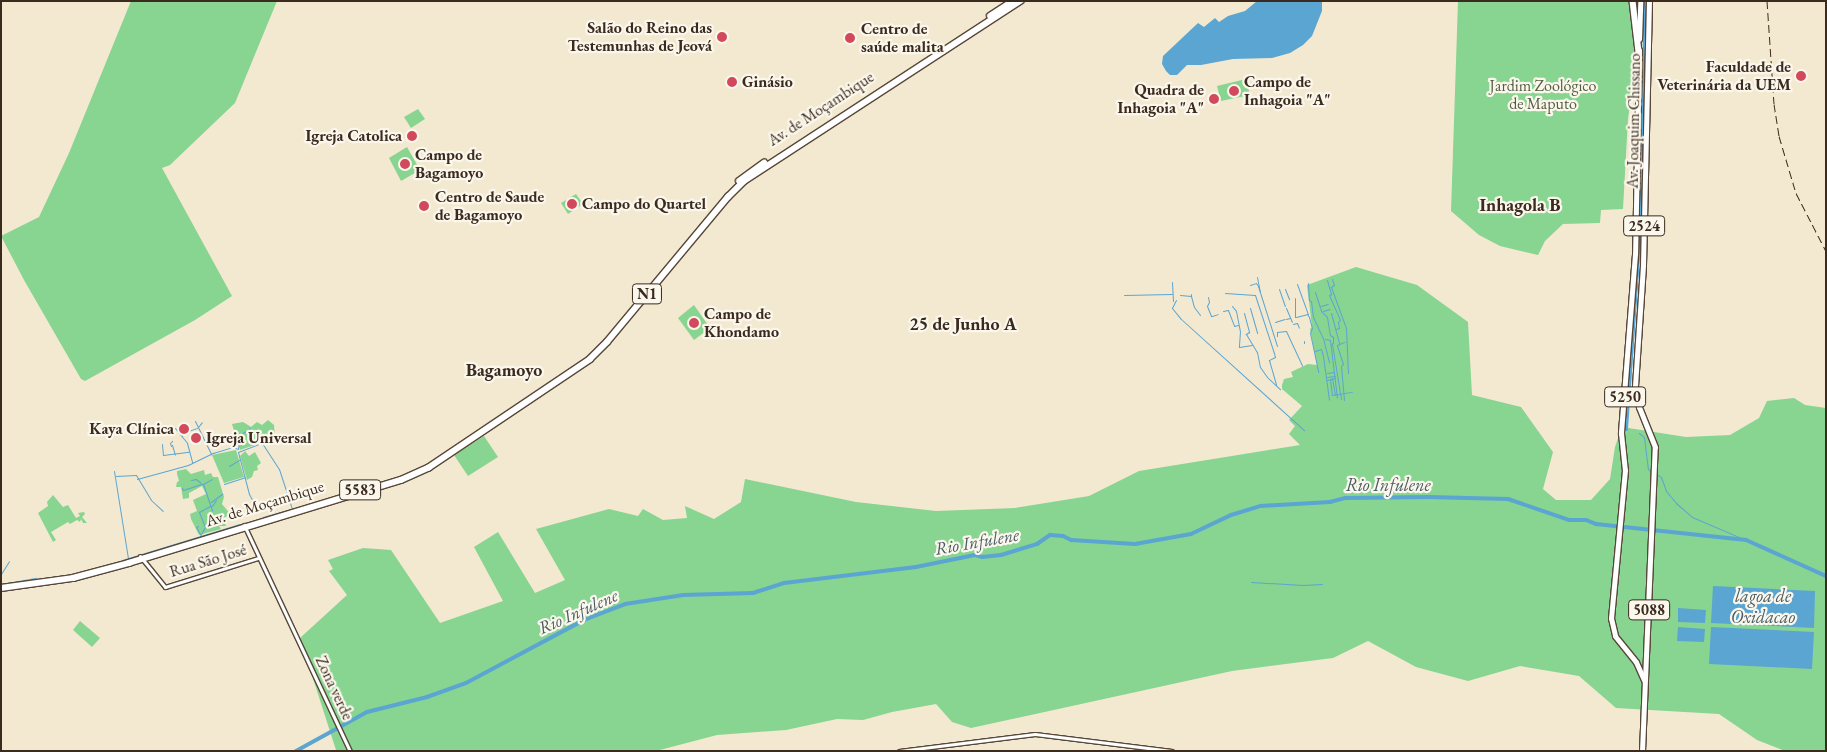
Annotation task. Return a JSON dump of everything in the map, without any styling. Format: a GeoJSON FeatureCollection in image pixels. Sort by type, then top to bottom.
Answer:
{"type":"FeatureCollection","features":[{"type":"Feature","properties":{"kind":"highway","name":"N1"},"geometry":{"type":"LineString","coordinates":[[901,76],[1013,1]]}},
{"type":"Feature","properties":{"kind":"highway","name":"N1"},"geometry":{"type":"LineString","coordinates":[[901,76],[1020,1]]}},
{"type":"Feature","properties":{"kind":"highway"},"geometry":{"type":"LineString","coordinates":[[1633,1],[1639,52]]}},
{"type":"Feature","properties":{"kind":"highway","name":"Av. de Moçambique"},"geometry":{"type":"LineString","coordinates":[[1,587],[86,572],[140,558],[401,480],[424,470],[584,363],[603,346],[727,198],[744,181],[901,76]]}},
{"type":"Feature","properties":{"kind":"highway","name":"Av. de Moçambique"},"geometry":{"type":"LineString","coordinates":[[557,381],[601,345],[733,186],[756,168],[901,76]]}},
{"type":"Feature","properties":{"kind":"main road","name":"Av. Joaquim Chissano"},"geometry":{"type":"LineString","coordinates":[[1636,662],[1620,644],[1612,624],[1625,470],[1621,442],[1635,254],[1640,1]]}},
{"type":"Feature","properties":{"kind":"main road","name":"Av. Joaquim Chissano"},"geometry":{"type":"LineString","coordinates":[[1649,1],[1643,246],[1636,364],[1637,399],[1655,446],[1651,534]]}},
{"type":"Feature","properties":{"kind":"main road"},"geometry":{"type":"LineString","coordinates":[[1628,363],[1636,364]]}},
{"type":"Feature","properties":{"kind":"main road","name":"5088"},"geometry":{"type":"LineString","coordinates":[[1645,686],[1651,534]]}},
{"type":"Feature","properties":{"kind":"main road"},"geometry":{"type":"LineString","coordinates":[[1642,751],[1645,686],[1636,662],[1647,659]]}},
{"type":"Feature","properties":{"kind":"street"},"geometry":{"type":"LineString","coordinates":[[244,526],[258,558]]}},
{"type":"Feature","properties":{"kind":"street","name":"Rua São José"},"geometry":{"type":"LineString","coordinates":[[140,558],[165,587],[258,558]]}},
{"type":"Feature","properties":{"kind":"street","name":"Zona verde"},"geometry":{"type":"LineString","coordinates":[[258,558],[350,751]]}},
{"type":"Feature","properties":{"kind":"street"},"geometry":{"type":"LineString","coordinates":[[899,751],[1044,734],[1172,751]]}},
{"type":"Feature","properties":{"kind":"green space"},"geometry":{"type":"Polygon","coordinates":[[[131,1],[277,1],[235,103],[170,165],[162,168],[232,296],[195,320],[85,381],[81,379],[1,236],[39,217],[69,153],[131,1]]]}},
{"type":"Feature","properties":{"kind":"green space","name":"Jardim Zoológico de Maputo"},"geometry":{"type":"Polygon","coordinates":[[[1458,1],[1630,1],[1636,62],[1628,119],[1623,209],[1601,210],[1600,223],[1563,224],[1545,241],[1538,255],[1500,246],[1479,235],[1451,211],[1458,1]]]}},
{"type":"Feature","properties":{"kind":"green space","name":"Campo de Inhagoia \"A\""},"geometry":{"type":"Polygon","coordinates":[[[1246,79],[1250,95],[1211,103],[1209,98],[1218,95],[1220,98],[1217,86],[1246,79]]]}},
{"type":"Feature","properties":{"kind":"green space"},"geometry":{"type":"Polygon","coordinates":[[[418,109],[425,119],[411,128],[404,117],[418,109]]]}},
{"type":"Feature","properties":{"kind":"green space","name":"Campo de Bagamoyo"},"geometry":{"type":"Polygon","coordinates":[[[407,147],[420,170],[401,181],[389,158],[407,147]]]}},
{"type":"Feature","properties":{"kind":"green space","name":"Campo do Quartel"},"geometry":{"type":"Polygon","coordinates":[[[576,194],[583,204],[568,214],[561,203],[576,194]]]}},
{"type":"Feature","properties":{"kind":"green space"},"geometry":{"type":"Polygon","coordinates":[[[1356,267],[1417,285],[1468,322],[1472,395],[1521,407],[1553,452],[1543,489],[1556,500],[1591,500],[1610,479],[1615,447],[1622,427],[1686,437],[1730,435],[1759,418],[1767,401],[1794,398],[1805,405],[1826,408],[1826,751],[1785,751],[1757,740],[1719,714],[1616,708],[1579,676],[1520,666],[1468,681],[1416,667],[1368,641],[1333,658],[1232,671],[971,728],[952,722],[936,704],[892,712],[863,720],[837,719],[786,730],[717,735],[656,751],[336,750],[300,638],[347,595],[329,571],[333,569],[328,560],[363,548],[391,550],[440,623],[503,601],[474,547],[498,532],[535,593],[565,580],[536,529],[609,509],[638,516],[643,509],[663,520],[687,518],[685,506],[714,519],[741,502],[745,479],[856,502],[936,511],[1015,508],[1089,496],[1139,471],[1300,445],[1289,434],[1295,426],[1289,420],[1302,406],[1282,389],[1282,385],[1284,379],[1293,377],[1291,372],[1308,364],[1317,365],[1310,329],[1312,327],[1307,285],[1356,267]]]}},
{"type":"Feature","properties":{"kind":"green space","name":"Campo de Khondamo"},"geometry":{"type":"Polygon","coordinates":[[[694,305],[710,328],[694,340],[678,318],[694,305]]]}},
{"type":"Feature","properties":{"kind":"green space"},"geometry":{"type":"Polygon","coordinates":[[[268,420],[274,425],[275,438],[240,450],[232,424],[243,422],[251,427],[257,422],[262,425],[268,420]]]}},
{"type":"Feature","properties":{"kind":"green space"},"geometry":{"type":"Polygon","coordinates":[[[484,436],[498,457],[468,476],[454,455],[484,436]]]}},
{"type":"Feature","properties":{"kind":"green space"},"geometry":{"type":"Polygon","coordinates":[[[236,450],[244,477],[224,483],[212,455],[236,450]]]}},
{"type":"Feature","properties":{"kind":"green space"},"geometry":{"type":"Polygon","coordinates":[[[245,451],[249,456],[255,452],[261,463],[257,466],[258,470],[254,471],[252,477],[247,480],[240,456],[245,451]]]}},
{"type":"Feature","properties":{"kind":"green space"},"geometry":{"type":"Polygon","coordinates":[[[186,469],[191,474],[204,470],[205,475],[211,473],[213,477],[218,477],[224,497],[222,504],[231,515],[223,518],[226,526],[219,526],[221,529],[199,535],[190,514],[197,511],[193,500],[206,494],[202,486],[189,493],[189,498],[183,499],[181,487],[176,487],[179,481],[177,471],[186,469]]]}},
{"type":"Feature","properties":{"kind":"green space"},"geometry":{"type":"Polygon","coordinates":[[[53,495],[63,507],[68,505],[76,518],[80,516],[78,513],[84,512],[85,514],[82,517],[87,523],[83,523],[81,519],[80,522],[77,520],[70,524],[68,522],[51,532],[56,540],[53,542],[38,513],[48,506],[47,502],[53,495]]]}},
{"type":"Feature","properties":{"kind":"green space"},"geometry":{"type":"Polygon","coordinates":[[[80,621],[100,638],[92,647],[73,630],[80,621]]]}},
{"type":"Feature","properties":{"kind":"water"},"geometry":{"type":"Polygon","coordinates":[[[1257,1],[1322,1],[1322,11],[1312,36],[1303,45],[1290,53],[1272,58],[1233,59],[1201,65],[1187,65],[1177,75],[1170,75],[1166,71],[1162,64],[1163,56],[1198,23],[1204,27],[1215,18],[1219,22],[1228,16],[1245,11],[1257,1]]]}},
{"type":"Feature","properties":{"kind":"water","name":"lagoa de Oxidacao"},"geometry":{"type":"Polygon","coordinates":[[[1713,586],[1815,591],[1814,628],[1711,623],[1713,586]]]}},
{"type":"Feature","properties":{"kind":"water"},"geometry":{"type":"Polygon","coordinates":[[[1678,608],[1706,610],[1705,623],[1678,622],[1678,608]]]}},
{"type":"Feature","properties":{"kind":"water"},"geometry":{"type":"Polygon","coordinates":[[[1678,627],[1705,629],[1704,642],[1677,641],[1678,627]]]}},
{"type":"Feature","properties":{"kind":"water","name":"lagoa de Oxidacao"},"geometry":{"type":"Polygon","coordinates":[[[1711,627],[1814,632],[1812,669],[1709,664],[1711,627]]]}},
{"type":"Feature","properties":{"kind":"waterway"},"geometry":{"type":"LineString","coordinates":[[1626,429],[1638,258],[1646,1]]}},
{"type":"Feature","properties":{"kind":"waterway"},"geometry":{"type":"LineString","coordinates":[[1257,277],[1260,292]]}},
{"type":"Feature","properties":{"kind":"waterway"},"geometry":{"type":"LineString","coordinates":[[1332,279],[1334,285],[1331,287],[1346,328],[1348,373]]}},
{"type":"Feature","properties":{"kind":"waterway"},"geometry":{"type":"LineString","coordinates":[[1327,280],[1331,294],[1329,295],[1340,320],[1338,322],[1339,328],[1336,329]]}},
{"type":"Feature","properties":{"kind":"waterway"},"geometry":{"type":"LineString","coordinates":[[1172,282],[1173,301]]}},
{"type":"Feature","properties":{"kind":"waterway"},"geometry":{"type":"LineString","coordinates":[[1250,285],[1256,283],[1258,286],[1277,346]]}},
{"type":"Feature","properties":{"kind":"waterway"},"geometry":{"type":"LineString","coordinates":[[1308,283],[1313,317],[1323,338],[1329,362]]}},
{"type":"Feature","properties":{"kind":"waterway"},"geometry":{"type":"LineString","coordinates":[[1297,284],[1308,314]]}},
{"type":"Feature","properties":{"kind":"waterway"},"geometry":{"type":"LineString","coordinates":[[1279,289],[1285,306]]}},
{"type":"Feature","properties":{"kind":"waterway"},"geometry":{"type":"LineString","coordinates":[[1285,289],[1289,299]]}},
{"type":"Feature","properties":{"kind":"waterway"},"geometry":{"type":"LineString","coordinates":[[1315,292],[1321,311],[1327,317],[1330,335],[1333,337],[1333,343],[1331,344]]}},
{"type":"Feature","properties":{"kind":"waterway"},"geometry":{"type":"LineString","coordinates":[[1225,293],[1255,295],[1275,357],[1269,360],[1276,385]]}},
{"type":"Feature","properties":{"kind":"waterway"},"geometry":{"type":"LineString","coordinates":[[1124,295],[1172,294]]}},
{"type":"Feature","properties":{"kind":"waterway"},"geometry":{"type":"LineString","coordinates":[[1180,295],[1191,296],[1191,294]]}},
{"type":"Feature","properties":{"kind":"waterway"},"geometry":{"type":"LineString","coordinates":[[1191,296],[1194,307],[1200,315]]}},
{"type":"Feature","properties":{"kind":"waterway"},"geometry":{"type":"LineString","coordinates":[[1208,297],[1209,302],[1207,306],[1211,316]]}},
{"type":"Feature","properties":{"kind":"waterway"},"geometry":{"type":"LineString","coordinates":[[1295,298],[1295,317]]}},
{"type":"Feature","properties":{"kind":"waterway"},"geometry":{"type":"LineString","coordinates":[[1176,300],[1172,308],[1181,319],[1304,430]]}},
{"type":"Feature","properties":{"kind":"waterway"},"geometry":{"type":"LineString","coordinates":[[1321,306],[1328,304]]}},
{"type":"Feature","properties":{"kind":"waterway"},"geometry":{"type":"LineString","coordinates":[[1232,306],[1236,311],[1240,331],[1239,347],[1252,345]]}},
{"type":"Feature","properties":{"kind":"waterway"},"geometry":{"type":"LineString","coordinates":[[1250,308],[1257,333]]}},
{"type":"Feature","properties":{"kind":"waterway"},"geometry":{"type":"LineString","coordinates":[[1286,308],[1292,322]]}},
{"type":"Feature","properties":{"kind":"waterway"},"geometry":{"type":"LineString","coordinates":[[1323,311],[1330,309]]}},
{"type":"Feature","properties":{"kind":"waterway"},"geometry":{"type":"LineString","coordinates":[[1223,311],[1228,310],[1234,326],[1238,325]]}},
{"type":"Feature","properties":{"kind":"waterway"},"geometry":{"type":"LineString","coordinates":[[1244,313],[1249,332],[1246,334],[1257,352],[1260,367],[1267,377],[1280,389]]}},
{"type":"Feature","properties":{"kind":"waterway"},"geometry":{"type":"LineString","coordinates":[[1331,313],[1339,343]]}},
{"type":"Feature","properties":{"kind":"waterway"},"geometry":{"type":"LineString","coordinates":[[1212,316],[1218,314]]}},
{"type":"Feature","properties":{"kind":"waterway"},"geometry":{"type":"LineString","coordinates":[[1296,317],[1307,314],[1309,317],[1312,328],[1310,333],[1318,372]]}},
{"type":"Feature","properties":{"kind":"waterway"},"geometry":{"type":"LineString","coordinates":[[1286,319],[1290,318]]}},
{"type":"Feature","properties":{"kind":"waterway"},"geometry":{"type":"LineString","coordinates":[[1275,322],[1285,319]]}},
{"type":"Feature","properties":{"kind":"waterway"},"geometry":{"type":"LineString","coordinates":[[1293,324],[1297,323],[1299,328]]}},
{"type":"Feature","properties":{"kind":"waterway"},"geometry":{"type":"LineString","coordinates":[[1277,336],[1277,332],[1286,331],[1302,366]]}},
{"type":"Feature","properties":{"kind":"waterway"},"geometry":{"type":"LineString","coordinates":[[1325,339],[1330,340],[1337,398]]}},
{"type":"Feature","properties":{"kind":"waterway"},"geometry":{"type":"LineString","coordinates":[[1344,342],[1337,345],[1343,364],[1341,366],[1344,400]]}},
{"type":"Feature","properties":{"kind":"waterway"},"geometry":{"type":"LineString","coordinates":[[1332,344],[1341,399]]}},
{"type":"Feature","properties":{"kind":"waterway"},"geometry":{"type":"LineString","coordinates":[[1315,351],[1321,349],[1329,400]]}},
{"type":"Feature","properties":{"kind":"waterway"},"geometry":{"type":"LineString","coordinates":[[1327,373],[1334,372]]}},
{"type":"Feature","properties":{"kind":"waterway"},"geometry":{"type":"LineString","coordinates":[[1327,377],[1335,376]]}},
{"type":"Feature","properties":{"kind":"waterway"},"geometry":{"type":"LineString","coordinates":[[1332,378],[1335,395]]}},
{"type":"Feature","properties":{"kind":"waterway"},"geometry":{"type":"LineString","coordinates":[[1327,380],[1335,378]]}},
{"type":"Feature","properties":{"kind":"waterway"},"geometry":{"type":"LineString","coordinates":[[1330,379],[1332,395],[1352,392]]}},
{"type":"Feature","properties":{"kind":"waterway"},"geometry":{"type":"LineString","coordinates":[[195,421],[211,454]]}},
{"type":"Feature","properties":{"kind":"waterway"},"geometry":{"type":"LineString","coordinates":[[198,427],[202,422]]}},
{"type":"Feature","properties":{"kind":"waterway"},"geometry":{"type":"LineString","coordinates":[[175,428],[187,443],[192,462]]}},
{"type":"Feature","properties":{"kind":"waterway"},"geometry":{"type":"LineString","coordinates":[[182,436],[183,433],[197,428]]}},
{"type":"Feature","properties":{"kind":"waterway"},"geometry":{"type":"LineString","coordinates":[[238,449],[240,435],[250,428]]}},
{"type":"Feature","properties":{"kind":"waterway"},"geometry":{"type":"LineString","coordinates":[[256,429],[262,442]]}},
{"type":"Feature","properties":{"kind":"waterway"},"geometry":{"type":"LineString","coordinates":[[1639,433],[1644,437],[1648,469],[1651,472]]}},
{"type":"Feature","properties":{"kind":"waterway"},"geometry":{"type":"LineString","coordinates":[[171,446],[170,443],[172,441]]}},
{"type":"Feature","properties":{"kind":"waterway"},"geometry":{"type":"LineString","coordinates":[[257,509],[249,494],[238,452],[264,442]]}},
{"type":"Feature","properties":{"kind":"waterway"},"geometry":{"type":"LineString","coordinates":[[262,443],[279,469],[292,509]]}},
{"type":"Feature","properties":{"kind":"waterway"},"geometry":{"type":"LineString","coordinates":[[162,444],[163,455],[189,452]]}},
{"type":"Feature","properties":{"kind":"waterway"},"geometry":{"type":"LineString","coordinates":[[172,445],[175,455]]}},
{"type":"Feature","properties":{"kind":"waterway"},"geometry":{"type":"LineString","coordinates":[[137,479],[188,465],[213,453],[233,447],[238,449]]}},
{"type":"Feature","properties":{"kind":"waterway"},"geometry":{"type":"LineString","coordinates":[[229,466],[239,460]]}},
{"type":"Feature","properties":{"kind":"waterway"},"geometry":{"type":"LineString","coordinates":[[114,471],[128,558]]}},
{"type":"Feature","properties":{"kind":"waterway"},"geometry":{"type":"LineString","coordinates":[[1655,473],[1661,477],[1666,491],[1676,503],[1692,517],[1746,540]]}},
{"type":"Feature","properties":{"kind":"waterway"},"geometry":{"type":"LineString","coordinates":[[116,476],[136,475],[151,500],[163,511]]}},
{"type":"Feature","properties":{"kind":"waterway"},"geometry":{"type":"LineString","coordinates":[[224,484],[245,477]]}},
{"type":"Feature","properties":{"kind":"waterway"},"geometry":{"type":"LineString","coordinates":[[191,480],[196,479],[201,483]]}},
{"type":"Feature","properties":{"kind":"waterway"},"geometry":{"type":"LineString","coordinates":[[203,484],[212,479]]}},
{"type":"Feature","properties":{"kind":"waterway"},"geometry":{"type":"LineString","coordinates":[[182,488],[183,490],[202,484]]}},
{"type":"Feature","properties":{"kind":"waterway"},"geometry":{"type":"LineString","coordinates":[[203,484],[212,510]]}},
{"type":"Feature","properties":{"kind":"waterway"},"geometry":{"type":"LineString","coordinates":[[211,502],[222,494]]}},
{"type":"Feature","properties":{"kind":"waterway","name":"Rio Infulene"},"geometry":{"type":"LineString","coordinates":[[296,751],[367,712],[427,697],[466,683],[584,620],[625,604],[683,595],[753,593],[784,583],[916,567],[975,555],[982,557],[1001,555],[1037,544],[1050,535],[1063,536],[1071,540],[1135,544],[1191,534],[1231,515],[1261,506],[1330,502],[1345,498],[1428,497],[1508,499],[1569,520],[1586,520],[1596,524],[1746,540],[1826,576]]}},
{"type":"Feature","properties":{"kind":"waterway"},"geometry":{"type":"LineString","coordinates":[[212,506],[216,500]]}},
{"type":"Feature","properties":{"kind":"waterway"},"geometry":{"type":"LineString","coordinates":[[263,517],[316,502]]}},
{"type":"Feature","properties":{"kind":"waterway"},"geometry":{"type":"LineString","coordinates":[[200,536],[205,527],[199,512],[210,506]]}},
{"type":"Feature","properties":{"kind":"waterway"},"geometry":{"type":"LineString","coordinates":[[122,560],[240,524]]}},
{"type":"Feature","properties":{"kind":"waterway"},"geometry":{"type":"LineString","coordinates":[[198,526],[196,527],[200,534]]}},
{"type":"Feature","properties":{"kind":"waterway"},"geometry":{"type":"LineString","coordinates":[[1,574],[9,561]]}},
{"type":"Feature","properties":{"kind":"waterway"},"geometry":{"type":"LineString","coordinates":[[1,584],[36,578]]}},
{"type":"Feature","properties":{"kind":"waterway"},"geometry":{"type":"LineString","coordinates":[[1251,582],[1303,585],[1322,584]]}},
{"type":"Feature","properties":{"kind":"railway"},"geometry":{"type":"LineString","coordinates":[[1767,1],[1774,104],[1779,136],[1796,193],[1826,251]]}},
{"type":"Feature","properties":{"kind":"place","name":"Salão do Reino das Testemunhas de Jeová"},"geometry":{"type":"Point","coordinates":[722,37]}},
{"type":"Feature","properties":{"kind":"place","name":"Centro de saúde malita"},"geometry":{"type":"Point","coordinates":[850,38]}},
{"type":"Feature","properties":{"kind":"place","name":"Faculdade de Veterinária da UEM"},"geometry":{"type":"Point","coordinates":[1801,76]}},
{"type":"Feature","properties":{"kind":"place","name":"Ginásio"},"geometry":{"type":"Point","coordinates":[732,82]}},
{"type":"Feature","properties":{"kind":"place","name":"Campo de Inhagoia \"A\""},"geometry":{"type":"Point","coordinates":[1234,91]}},
{"type":"Feature","properties":{"kind":"place","name":"Quadra de Inhagoia \"A\""},"geometry":{"type":"Point","coordinates":[1214,99]}},
{"type":"Feature","properties":{"kind":"place","name":"Igreja Catolica"},"geometry":{"type":"Point","coordinates":[412,136]}},
{"type":"Feature","properties":{"kind":"place","name":"Campo de Bagamoyo"},"geometry":{"type":"Point","coordinates":[405,164]}},
{"type":"Feature","properties":{"kind":"place","name":"Campo do Quartel"},"geometry":{"type":"Point","coordinates":[572,204]}},
{"type":"Feature","properties":{"kind":"place","name":"Centro de Saude de Bagamoyo"},"geometry":{"type":"Point","coordinates":[424,206]}},
{"type":"Feature","properties":{"kind":"place","name":"Campo de Khondamo"},"geometry":{"type":"Point","coordinates":[694,323]}},
{"type":"Feature","properties":{"kind":"place","name":"Kaya Clínica"},"geometry":{"type":"Point","coordinates":[184,429]}},
{"type":"Feature","properties":{"kind":"place","name":"Igreja Universal"},"geometry":{"type":"Point","coordinates":[196,438]}},
{"type":"Feature","properties":{"kind":"district","name":"Inhagola B"},"geometry":{"type":"Point","coordinates":[1520,205]}},
{"type":"Feature","properties":{"kind":"district","name":"25 de Junho A"},"geometry":{"type":"Point","coordinates":[963,324]}},
{"type":"Feature","properties":{"kind":"district","name":"Bagamoyo"},"geometry":{"type":"Point","coordinates":[504,370]}}]}
